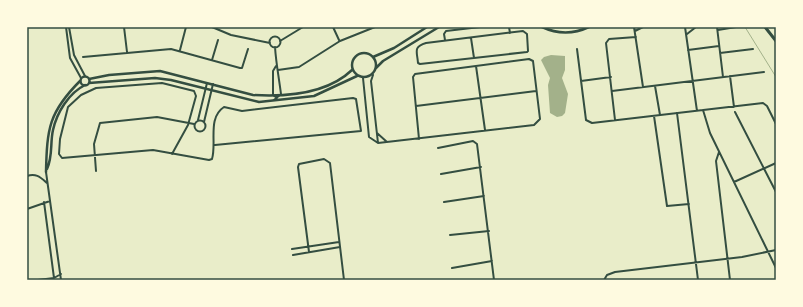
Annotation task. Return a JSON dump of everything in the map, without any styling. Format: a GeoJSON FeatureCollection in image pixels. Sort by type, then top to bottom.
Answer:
{"type":"FeatureCollection","features":[{"type":"Feature","properties":{"kind":"main road"},"geometry":{"type":"LineString","coordinates":[[765,27],[776,41]]}},
{"type":"Feature","properties":{"kind":"street"},"geometry":{"type":"LineString","coordinates":[[66,27],[70,58],[82,85],[85,85]]}},
{"type":"Feature","properties":{"kind":"street"},"geometry":{"type":"LineString","coordinates":[[70,27],[74,55],[85,76],[89,79],[109,75],[160,71],[253,95],[273,95],[320,89],[345,77],[352,70]]}},
{"type":"Feature","properties":{"kind":"street"},"geometry":{"type":"LineString","coordinates":[[124,27],[127,52]]}},
{"type":"Feature","properties":{"kind":"street"},"geometry":{"type":"LineString","coordinates":[[180,50],[186,27]]}},
{"type":"Feature","properties":{"kind":"street"},"geometry":{"type":"LineString","coordinates":[[212,27],[231,35],[270,43],[275,47],[276,66],[278,70],[281,94]]}},
{"type":"Feature","properties":{"kind":"street"},"geometry":{"type":"LineString","coordinates":[[333,27],[340,41]]}},
{"type":"Feature","properties":{"kind":"street"},"geometry":{"type":"LineString","coordinates":[[278,70],[299,67],[340,41],[375,27]]}},
{"type":"Feature","properties":{"kind":"street"},"geometry":{"type":"LineString","coordinates":[[373,57],[394,48],[427,27]]}},
{"type":"Feature","properties":{"kind":"street"},"geometry":{"type":"LineString","coordinates":[[378,143],[371,81],[376,68],[383,61],[439,27]]}},
{"type":"Feature","properties":{"kind":"street"},"geometry":{"type":"LineString","coordinates":[[445,40],[446,31],[480,27]]}},
{"type":"Feature","properties":{"kind":"street"},"geometry":{"type":"LineString","coordinates":[[509,27],[510,33]]}},
{"type":"Feature","properties":{"kind":"street"},"geometry":{"type":"LineString","coordinates":[[542,27],[553,31],[570,32],[580,31],[589,27]]}},
{"type":"Feature","properties":{"kind":"street"},"geometry":{"type":"LineString","coordinates":[[634,27],[643,87]]}},
{"type":"Feature","properties":{"kind":"street"},"geometry":{"type":"LineString","coordinates":[[635,32],[642,27]]}},
{"type":"Feature","properties":{"kind":"street"},"geometry":{"type":"LineString","coordinates":[[685,27],[697,111]]}},
{"type":"Feature","properties":{"kind":"street"},"geometry":{"type":"LineString","coordinates":[[687,34],[696,27]]}},
{"type":"Feature","properties":{"kind":"street"},"geometry":{"type":"LineString","coordinates":[[723,77],[718,28],[736,27]]}},
{"type":"Feature","properties":{"kind":"street"},"geometry":{"type":"LineString","coordinates":[[275,47],[279,45],[280,41],[301,28]]}},
{"type":"Feature","properties":{"kind":"street"},"geometry":{"type":"LineString","coordinates":[[525,32],[528,52],[420,64],[418,62],[416,48],[419,45],[426,42],[471,37],[525,32]]}},
{"type":"Feature","properties":{"kind":"street"},"geometry":{"type":"LineString","coordinates":[[270,43],[271,38],[275,36],[280,41]]}},
{"type":"Feature","properties":{"kind":"street"},"geometry":{"type":"LineString","coordinates":[[614,120],[607,41],[636,36]]}},
{"type":"Feature","properties":{"kind":"street"},"geometry":{"type":"LineString","coordinates":[[471,37],[474,58]]}},
{"type":"Feature","properties":{"kind":"street"},"geometry":{"type":"LineString","coordinates":[[212,60],[218,40]]}},
{"type":"Feature","properties":{"kind":"street"},"geometry":{"type":"LineString","coordinates":[[416,40],[426,42]]}},
{"type":"Feature","properties":{"kind":"street"},"geometry":{"type":"LineString","coordinates":[[688,50],[719,46]]}},
{"type":"Feature","properties":{"kind":"street"},"geometry":{"type":"LineString","coordinates":[[83,57],[171,49],[180,50],[241,68],[248,49]]}},
{"type":"Feature","properties":{"kind":"street"},"geometry":{"type":"LineString","coordinates":[[577,49],[586,120],[592,123],[763,103],[767,106],[776,124]]}},
{"type":"Feature","properties":{"kind":"street"},"geometry":{"type":"LineString","coordinates":[[720,53],[753,49]]}},
{"type":"Feature","properties":{"kind":"street"},"geometry":{"type":"LineString","coordinates":[[373,75],[363,78],[357,76],[352,70],[352,62],[359,54],[367,53],[373,57],[376,68]]}},
{"type":"Feature","properties":{"kind":"street"},"geometry":{"type":"LineString","coordinates":[[363,78],[369,137],[371,140],[378,143],[419,139],[538,123],[540,121],[540,116],[533,61],[529,59],[417,73],[413,77],[419,139]]}},
{"type":"Feature","properties":{"kind":"street"},"geometry":{"type":"LineString","coordinates":[[276,66],[273,71],[273,95],[282,100]]}},
{"type":"Feature","properties":{"kind":"street"},"geometry":{"type":"LineString","coordinates":[[476,66],[485,130]]}},
{"type":"Feature","properties":{"kind":"street"},"geometry":{"type":"LineString","coordinates":[[612,91],[764,72]]}},
{"type":"Feature","properties":{"kind":"street"},"geometry":{"type":"LineString","coordinates":[[61,280],[47,184],[46,172],[48,130],[56,109],[85,76]]}},
{"type":"Feature","properties":{"kind":"street"},"geometry":{"type":"LineString","coordinates":[[46,172],[51,159],[53,130],[60,112],[72,94],[89,83],[155,78],[171,80],[247,100],[271,101],[314,96],[357,76]]}},
{"type":"Feature","properties":{"kind":"street"},"geometry":{"type":"LineString","coordinates":[[730,76],[734,106]]}},
{"type":"Feature","properties":{"kind":"street"},"geometry":{"type":"LineString","coordinates":[[581,81],[611,78]]}},
{"type":"Feature","properties":{"kind":"street"},"geometry":{"type":"LineString","coordinates":[[172,154],[188,124],[196,96],[194,91],[162,83],[96,88],[81,95],[68,107],[60,139],[59,154],[62,158],[153,150],[172,154],[209,160],[212,159],[215,145],[212,128],[220,109],[224,107],[242,110],[353,98],[356,100],[361,131],[215,145]]}},
{"type":"Feature","properties":{"kind":"street"},"geometry":{"type":"LineString","coordinates":[[96,171],[94,144],[98,126],[103,122],[157,118],[194,124],[198,120],[208,83]]}},
{"type":"Feature","properties":{"kind":"street"},"geometry":{"type":"LineString","coordinates":[[206,127],[204,122],[213,84]]}},
{"type":"Feature","properties":{"kind":"street"},"geometry":{"type":"LineString","coordinates":[[655,86],[660,115]]}},
{"type":"Feature","properties":{"kind":"street"},"geometry":{"type":"LineString","coordinates":[[416,106],[536,91]]}},
{"type":"Feature","properties":{"kind":"street"},"geometry":{"type":"LineString","coordinates":[[271,101],[281,94]]}},
{"type":"Feature","properties":{"kind":"street"},"geometry":{"type":"LineString","coordinates":[[703,110],[710,133],[776,268]]}},
{"type":"Feature","properties":{"kind":"street"},"geometry":{"type":"LineString","coordinates":[[735,112],[776,192]]}},
{"type":"Feature","properties":{"kind":"street"},"geometry":{"type":"LineString","coordinates":[[677,113],[698,280]]}},
{"type":"Feature","properties":{"kind":"street"},"geometry":{"type":"LineString","coordinates":[[654,116],[667,206],[689,204]]}},
{"type":"Feature","properties":{"kind":"street"},"geometry":{"type":"LineString","coordinates":[[198,120],[204,122]]}},
{"type":"Feature","properties":{"kind":"street"},"geometry":{"type":"LineString","coordinates":[[194,124],[196,129],[199,131],[204,130],[206,127],[212,128]]}},
{"type":"Feature","properties":{"kind":"street"},"geometry":{"type":"LineString","coordinates":[[376,132],[387,142]]}},
{"type":"Feature","properties":{"kind":"street"},"geometry":{"type":"LineString","coordinates":[[438,148],[476,142],[481,167],[494,280]]}},
{"type":"Feature","properties":{"kind":"street"},"geometry":{"type":"LineString","coordinates":[[719,152],[716,161],[730,280]]}},
{"type":"Feature","properties":{"kind":"street"},"geometry":{"type":"LineString","coordinates":[[309,252],[299,164],[324,159],[330,163],[344,280]]}},
{"type":"Feature","properties":{"kind":"street"},"geometry":{"type":"LineString","coordinates":[[734,182],[776,163]]}},
{"type":"Feature","properties":{"kind":"street"},"geometry":{"type":"LineString","coordinates":[[441,174],[481,167]]}},
{"type":"Feature","properties":{"kind":"street"},"geometry":{"type":"LineString","coordinates":[[27,176],[33,174],[39,176],[47,184]]}},
{"type":"Feature","properties":{"kind":"street"},"geometry":{"type":"LineString","coordinates":[[444,202],[484,196]]}},
{"type":"Feature","properties":{"kind":"street"},"geometry":{"type":"LineString","coordinates":[[27,208],[50,201]]}},
{"type":"Feature","properties":{"kind":"street"},"geometry":{"type":"LineString","coordinates":[[44,202],[55,279]]}},
{"type":"Feature","properties":{"kind":"street"},"geometry":{"type":"LineString","coordinates":[[450,235],[488,231]]}},
{"type":"Feature","properties":{"kind":"street"},"geometry":{"type":"LineString","coordinates":[[292,249],[339,242]]}},
{"type":"Feature","properties":{"kind":"street"},"geometry":{"type":"LineString","coordinates":[[294,255],[340,247]]}},
{"type":"Feature","properties":{"kind":"street"},"geometry":{"type":"LineString","coordinates":[[604,280],[607,275],[615,272],[728,259],[769,253],[776,250]]}},
{"type":"Feature","properties":{"kind":"street"},"geometry":{"type":"LineString","coordinates":[[452,268],[492,261]]}},
{"type":"Feature","properties":{"kind":"street"},"geometry":{"type":"LineString","coordinates":[[55,279],[56,275],[61,274]]}},
{"type":"Feature","properties":{"kind":"street"},"geometry":{"type":"LineString","coordinates":[[38,280],[55,279]]}},
{"type":"Feature","properties":{"kind":"shaded area"},"geometry":{"type":"Polygon","coordinates":[[[551,55],[565,56],[565,70],[562,78],[568,94],[565,113],[562,116],[557,117],[550,113],[548,85],[550,78],[541,60],[544,57],[551,55]]]}},
{"type":"Feature","properties":{"kind":"waterway"},"geometry":{"type":"LineString","coordinates":[[616,27],[621,27]]}},
{"type":"Feature","properties":{"kind":"waterway"},"geometry":{"type":"LineString","coordinates":[[745,27],[776,77]]}}]}
